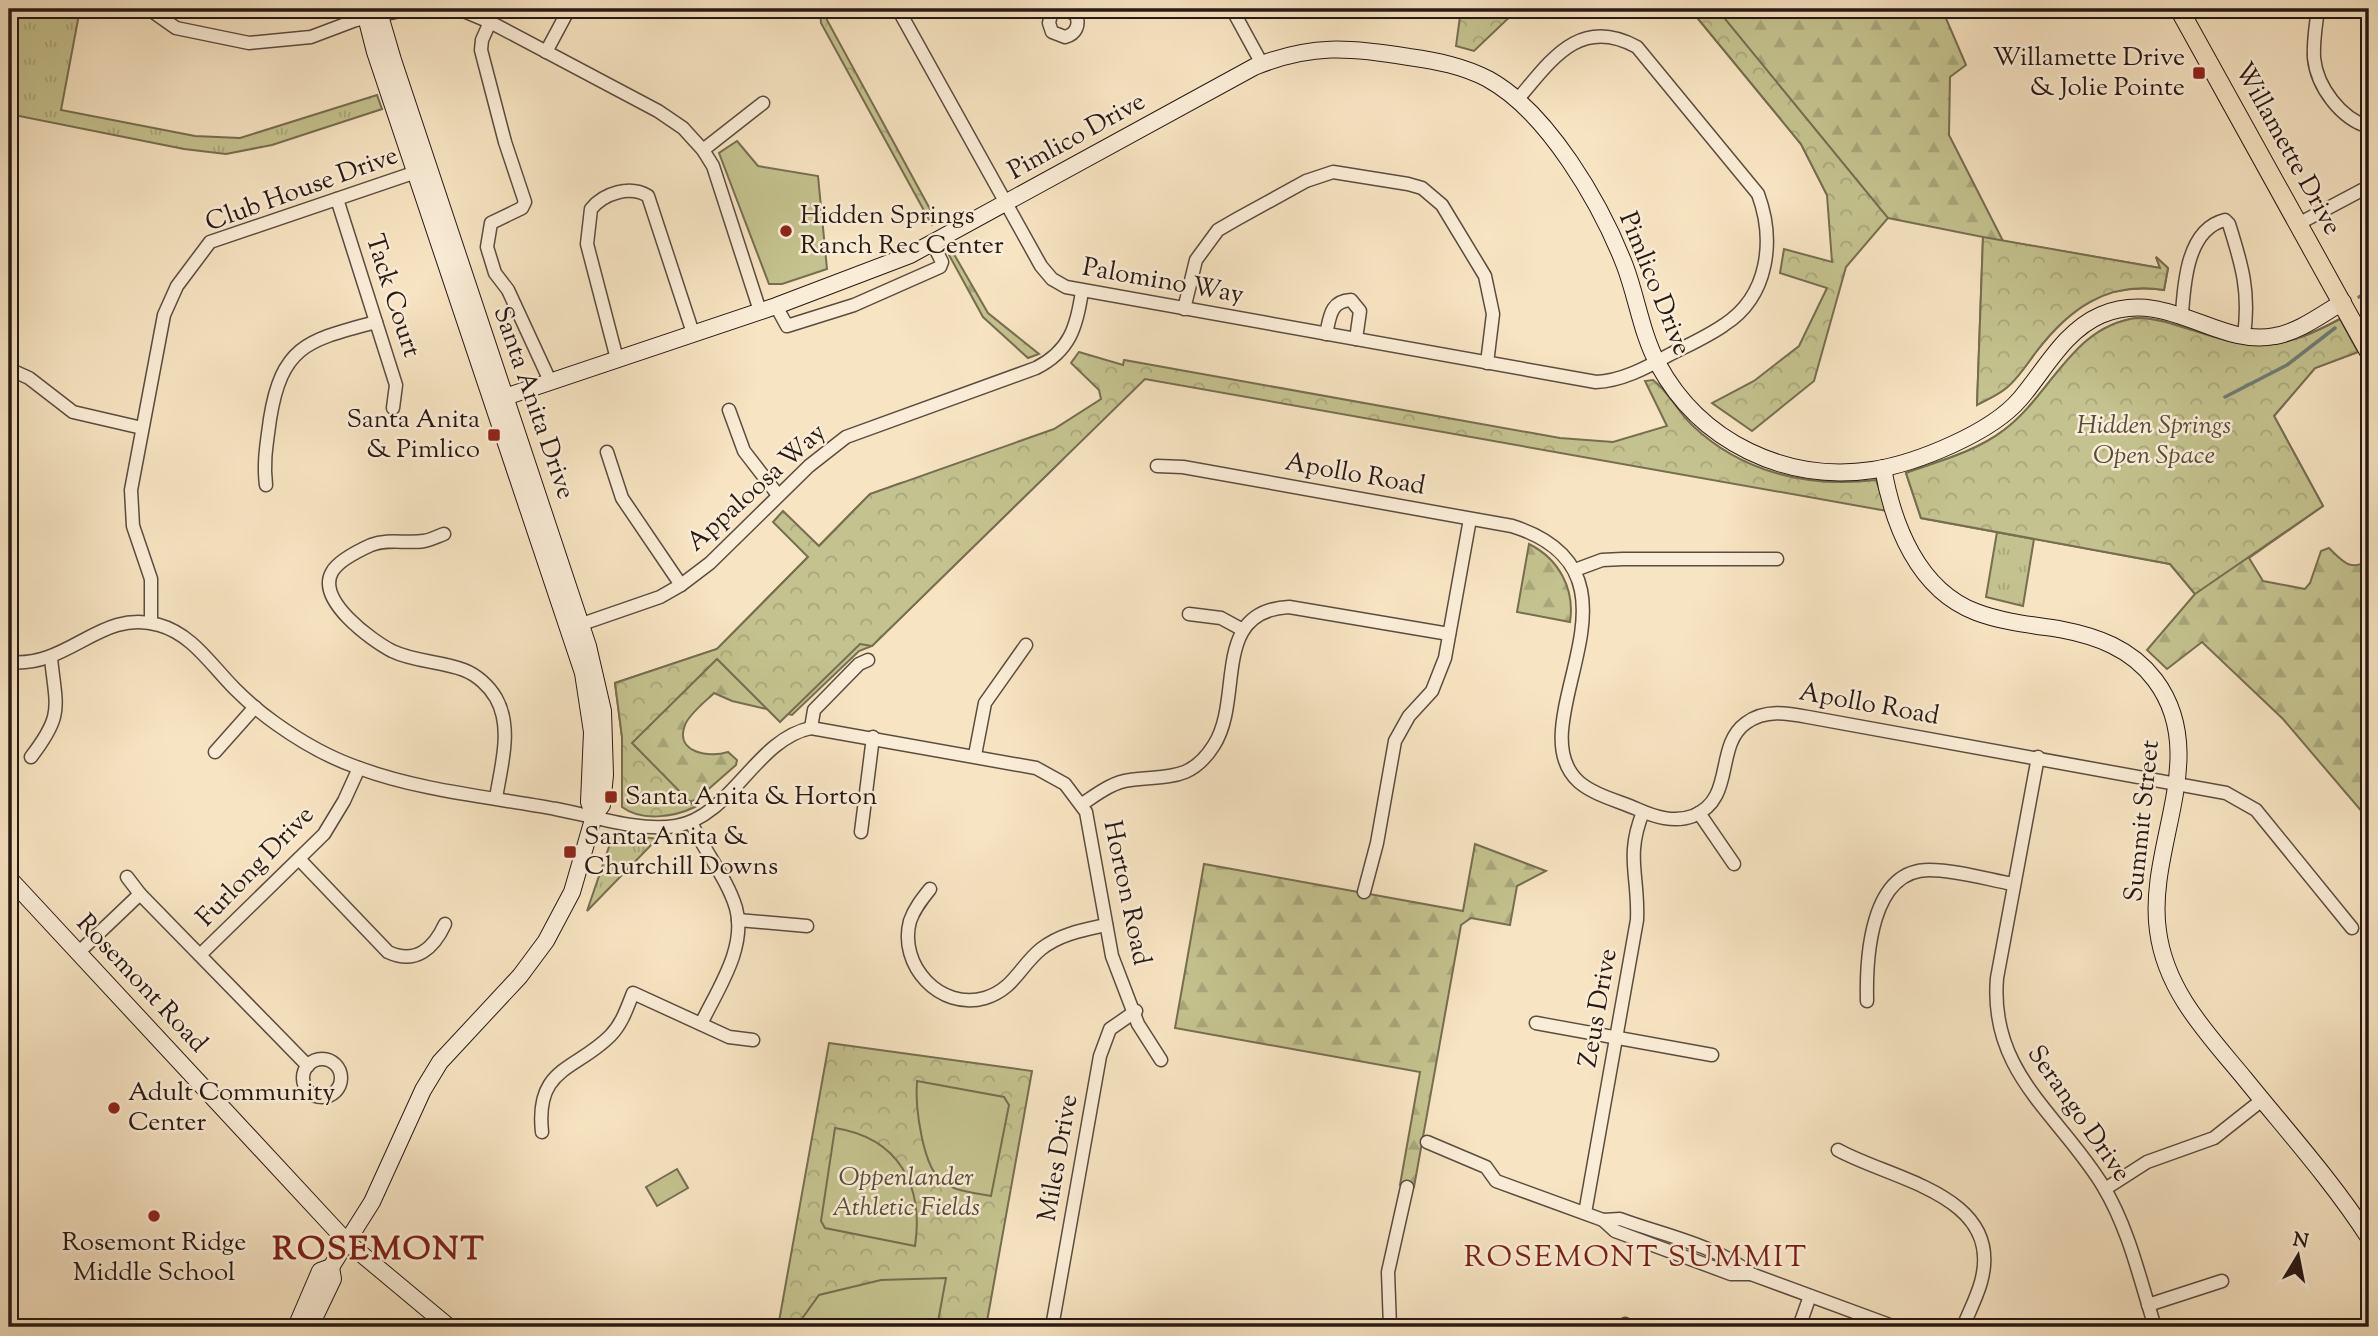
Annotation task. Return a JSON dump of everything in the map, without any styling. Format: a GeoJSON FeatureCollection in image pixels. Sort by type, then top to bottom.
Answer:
{"type":"FeatureCollection","features":[{"type":"Feature","properties":{"kind":"main road","name":"Willamette Drive"},"geometry":{"type":"LineString","coordinates":[[2179,9],[2369,352]]}},
{"type":"Feature","properties":{"kind":"street"},"geometry":{"type":"LineString","coordinates":[[149,9],[176,28],[248,43],[312,37],[372,13],[410,9]]}},
{"type":"Feature","properties":{"kind":"street"},"geometry":{"type":"LineString","coordinates":[[459,9],[490,22],[658,111],[683,128],[703,150],[719,185],[760,311]]}},
{"type":"Feature","properties":{"kind":"street"},"geometry":{"type":"LineString","coordinates":[[546,52],[567,9]]}},
{"type":"Feature","properties":{"kind":"street","name":"Palomino Way"},"geometry":{"type":"LineString","coordinates":[[898,9],[1041,266],[1052,279],[1082,291],[1596,383],[1619,378],[1657,362],[1726,324],[1753,295],[1767,257],[1769,233],[1758,194],[1651,62],[1637,47],[1622,38],[1599,37],[1570,44],[1556,55],[1518,99]]}},
{"type":"Feature","properties":{"kind":"street"},"geometry":{"type":"LineString","coordinates":[[1060,9],[1051,14],[1049,23],[1052,32],[1060,37],[1070,36],[1077,29],[1071,12],[1088,9]]}},
{"type":"Feature","properties":{"kind":"street"},"geometry":{"type":"LineString","coordinates":[[1232,9],[1262,64]]}},
{"type":"Feature","properties":{"kind":"street"},"geometry":{"type":"LineString","coordinates":[[2318,9],[2314,42],[2315,61],[2320,76],[2341,112],[2369,127]]}},
{"type":"Feature","properties":{"kind":"street"},"geometry":{"type":"LineString","coordinates":[[2362,9],[2369,10]]}},
{"type":"Feature","properties":{"kind":"street","name":"Santa Anita Drive"},"geometry":{"type":"LineString","coordinates":[[331,1267],[372,1202],[423,1090],[440,1062],[507,992],[546,941],[572,892],[594,816],[602,806],[605,775],[603,711],[582,624],[499,398],[372,13]]}},
{"type":"Feature","properties":{"kind":"street"},"geometry":{"type":"LineString","coordinates":[[490,22],[482,40],[481,50],[505,142],[525,202],[522,208],[491,223],[486,247],[495,273],[508,290],[550,381]]}},
{"type":"Feature","properties":{"kind":"street","name":"Pimlico Drive"},"geometry":{"type":"LineString","coordinates":[[499,398],[776,306],[875,270],[1006,205],[1262,64],[1318,48],[1366,50],[1453,65],[1489,80],[1518,99],[1542,126],[1600,213],[1625,268],[1657,362],[1677,393],[1701,421],[1752,453],[1793,467],[1819,471],[1883,468],[1966,438],[1993,423],[2021,398],[2067,340],[2096,317],[2132,308],[2182,314],[2244,335],[2273,337],[2284,334],[2343,302]]}},
{"type":"Feature","properties":{"kind":"street"},"geometry":{"type":"LineString","coordinates":[[703,150],[763,103]]}},
{"type":"Feature","properties":{"kind":"street","name":"Club House Drive"},"geometry":{"type":"LineString","coordinates":[[151,623],[151,579],[137,540],[131,504],[142,428],[164,315],[177,286],[210,242],[422,170]]}},
{"type":"Feature","properties":{"kind":"street"},"geometry":{"type":"LineString","coordinates":[[1184,309],[1196,260],[1218,230],[1320,174],[1338,172],[1395,181],[1422,188],[1433,195],[1475,255],[1492,296],[1493,329],[1488,363]]}},
{"type":"Feature","properties":{"kind":"street"},"geometry":{"type":"LineString","coordinates":[[2298,223],[2362,190],[2369,190]]}},
{"type":"Feature","properties":{"kind":"street"},"geometry":{"type":"LineString","coordinates":[[617,359],[587,244],[592,209],[611,195],[636,191],[648,196],[693,333]]}},
{"type":"Feature","properties":{"kind":"street","name":"Tack Court"},"geometry":{"type":"LineString","coordinates":[[337,199],[396,385],[393,408]]}},
{"type":"Feature","properties":{"kind":"street"},"geometry":{"type":"LineString","coordinates":[[2182,314],[2188,260],[2210,229],[2217,222],[2225,220],[2229,224],[2246,279],[2244,299],[2248,308],[2244,335]]}},
{"type":"Feature","properties":{"kind":"street"},"geometry":{"type":"LineString","coordinates":[[776,306],[787,326],[854,304],[940,267],[942,262],[932,242]]}},
{"type":"Feature","properties":{"kind":"street","name":"Appaloosa Way"},"geometry":{"type":"LineString","coordinates":[[582,624],[660,597],[681,585],[710,563],[778,495],[846,437],[1053,359],[1065,348],[1074,331],[1082,291]]}},
{"type":"Feature","properties":{"kind":"street"},"geometry":{"type":"LineString","coordinates":[[1326,334],[1335,305],[1341,300],[1351,300],[1360,310],[1356,339]]}},
{"type":"Feature","properties":{"kind":"street"},"geometry":{"type":"LineString","coordinates":[[266,485],[263,464],[274,393],[286,365],[300,350],[317,339],[376,322]]}},
{"type":"Feature","properties":{"kind":"street"},"geometry":{"type":"LineString","coordinates":[[9,369],[29,378],[73,412],[142,428]]}},
{"type":"Feature","properties":{"kind":"street","name":"Santa Anita Drive"},"geometry":{"type":"LineString","coordinates":[[499,398],[583,673],[592,733],[589,802],[594,816]]}},
{"type":"Feature","properties":{"kind":"street"},"geometry":{"type":"LineString","coordinates":[[729,410],[744,451],[778,495]]}},
{"type":"Feature","properties":{"kind":"street"},"geometry":{"type":"LineString","coordinates":[[607,452],[622,498],[681,585]]}},
{"type":"Feature","properties":{"kind":"street","name":"Apollo Road"},"geometry":{"type":"LineString","coordinates":[[1157,466],[1192,469],[1512,526],[1539,536],[1560,552],[1575,570]]}},
{"type":"Feature","properties":{"kind":"street","name":"Summit Street"},"geometry":{"type":"LineString","coordinates":[[1883,468],[1910,551],[1926,574],[1948,596],[1981,614],[2098,638],[2132,657],[2150,673],[2164,693],[2175,721],[2180,744],[2156,895],[2161,950],[2169,974],[2186,1006],[2369,1238]]}},
{"type":"Feature","properties":{"kind":"street"},"geometry":{"type":"LineString","coordinates":[[1364,892],[1377,844],[1395,740],[1409,716],[1432,691],[1446,658],[1470,519]]}},
{"type":"Feature","properties":{"kind":"street"},"geometry":{"type":"LineString","coordinates":[[444,534],[423,541],[386,540],[370,545],[336,566],[332,572],[330,589],[343,613],[376,641],[413,659],[465,671],[492,691],[501,709],[505,730],[496,797]]}},
{"type":"Feature","properties":{"kind":"street"},"geometry":{"type":"LineString","coordinates":[[1734,864],[1699,813],[1672,820],[1643,812],[1584,786],[1572,774],[1563,757],[1562,736],[1582,617],[1582,595],[1575,570],[1602,561],[1623,559],[1777,559]]}},
{"type":"Feature","properties":{"kind":"street"},"geometry":{"type":"LineString","coordinates":[[1082,804],[1116,783],[1166,779],[1184,773],[1208,755],[1222,728],[1238,642],[1243,630],[1263,612],[1289,607],[1449,634]]}},
{"type":"Feature","properties":{"kind":"street"},"geometry":{"type":"LineString","coordinates":[[1189,614],[1221,618],[1243,630]]}},
{"type":"Feature","properties":{"kind":"street"},"geometry":{"type":"LineString","coordinates":[[9,662],[51,658],[105,628],[125,623],[151,623],[174,631],[196,647],[255,707],[307,743],[359,768],[407,782],[650,827],[691,822],[712,808],[788,735],[811,728],[814,710],[859,664],[868,660]]}},
{"type":"Feature","properties":{"kind":"street"},"geometry":{"type":"LineString","coordinates":[[975,755],[985,702],[1026,645]]}},
{"type":"Feature","properties":{"kind":"street"},"geometry":{"type":"LineString","coordinates":[[31,757],[48,736],[57,713],[51,658]]}},
{"type":"Feature","properties":{"kind":"street"},"geometry":{"type":"LineString","coordinates":[[215,752],[255,707]]}},
{"type":"Feature","properties":{"kind":"street","name":"Apollo Road"},"geometry":{"type":"LineString","coordinates":[[1699,813],[1711,804],[1723,784],[1737,732],[1746,723],[1769,714],[1808,717],[2038,757],[2226,793],[2256,810],[2352,928]]}},
{"type":"Feature","properties":{"kind":"street","name":"Horton Road"},"geometry":{"type":"LineString","coordinates":[[811,728],[975,755],[1043,771],[1065,784],[1082,804],[1089,824],[1106,925],[1121,981],[1139,1024],[1161,1060]]}},
{"type":"Feature","properties":{"kind":"street"},"geometry":{"type":"LineString","coordinates":[[861,832],[873,737]]}},
{"type":"Feature","properties":{"kind":"street","name":"Serango Drive"},"geometry":{"type":"LineString","coordinates":[[2038,757],[1995,995],[2001,1038],[2012,1066],[2024,1084],[2105,1189],[2127,1238],[2155,1327]]}},
{"type":"Feature","properties":{"kind":"street","name":"Furlong Drive"},"geometry":{"type":"LineString","coordinates":[[127,877],[140,894],[200,955],[299,859],[335,817],[359,768]]}},
{"type":"Feature","properties":{"kind":"street","name":"Zeus Drive"},"geometry":{"type":"LineString","coordinates":[[1585,1213],[1637,920],[1632,845],[1643,812]]}},
{"type":"Feature","properties":{"kind":"street"},"geometry":{"type":"LineString","coordinates":[[691,822],[735,906],[738,919],[735,951],[701,1024]]}},
{"type":"Feature","properties":{"kind":"street"},"geometry":{"type":"LineString","coordinates":[[299,859],[388,952],[396,956],[404,958],[427,951],[438,940],[445,924]]}},
{"type":"Feature","properties":{"kind":"street"},"geometry":{"type":"LineString","coordinates":[[1867,1001],[1867,982],[1878,911],[1883,896],[1893,884],[1910,874],[1927,870],[2013,884]]}},
{"type":"Feature","properties":{"kind":"street","name":"Rosemont Road"},"geometry":{"type":"LineString","coordinates":[[9,878],[347,1242],[449,1327]]}},
{"type":"Feature","properties":{"kind":"street"},"geometry":{"type":"LineString","coordinates":[[930,889],[910,922],[911,958],[927,982],[941,993],[960,999],[981,999],[1001,991],[1050,943],[1069,934],[1106,925]]}},
{"type":"Feature","properties":{"kind":"street"},"geometry":{"type":"LineString","coordinates":[[78,953],[140,894]]}},
{"type":"Feature","properties":{"kind":"street"},"geometry":{"type":"LineString","coordinates":[[738,919],[807,926]]}},
{"type":"Feature","properties":{"kind":"street"},"geometry":{"type":"LineString","coordinates":[[200,955],[308,1066]]}},
{"type":"Feature","properties":{"kind":"street"},"geometry":{"type":"LineString","coordinates":[[542,1132],[542,1107],[552,1081],[569,1063],[615,1030],[633,993],[729,1037],[753,1040]]}},
{"type":"Feature","properties":{"kind":"street","name":"Miles Drive"},"geometry":{"type":"LineString","coordinates":[[1052,1327],[1100,1056],[1110,1029],[1136,1012]]}},
{"type":"Feature","properties":{"kind":"street"},"geometry":{"type":"LineString","coordinates":[[1536,1023],[1712,1055]]}},
{"type":"Feature","properties":{"kind":"street"},"geometry":{"type":"LineString","coordinates":[[2105,1189],[2147,1163],[2214,1138],[2262,1100]]}},
{"type":"Feature","properties":{"kind":"street"},"geometry":{"type":"LineString","coordinates":[[1427,1142],[1486,1167],[1496,1181],[1603,1220],[1615,1231],[1731,1274],[1752,1274],[1895,1327]]}},
{"type":"Feature","properties":{"kind":"street"},"geometry":{"type":"LineString","coordinates":[[1838,1150],[1863,1165],[1948,1197],[1970,1219],[1981,1242],[1983,1269],[1963,1327]]}},
{"type":"Feature","properties":{"kind":"street"},"geometry":{"type":"LineString","coordinates":[[1390,1327],[1388,1272],[1407,1187]]}},
{"type":"Feature","properties":{"kind":"street"},"geometry":{"type":"LineString","coordinates":[[296,1327],[320,1271],[331,1267],[333,1279],[310,1327]]}},
{"type":"Feature","properties":{"kind":"street"},"geometry":{"type":"LineString","coordinates":[[2148,1305],[2222,1281]]}},
{"type":"Feature","properties":{"kind":"street"},"geometry":{"type":"LineString","coordinates":[[1799,1327],[1810,1296]]}},
{"type":"Feature","properties":{"kind":"street"},"geometry":{"type":"LineString","coordinates":[[2354,1327],[2368,1327]]}},
{"type":"Feature","properties":{"kind":"green space"},"geometry":{"type":"Polygon","coordinates":[[[9,9],[80,9],[61,110],[195,136],[240,138],[377,95],[382,109],[272,145],[226,154],[184,149],[9,114],[9,9]]]}},
{"type":"Feature","properties":{"kind":"green space"},"geometry":{"type":"Polygon","coordinates":[[[820,9],[826,9],[827,20],[937,222],[932,225],[821,23],[820,9]]]}},
{"type":"Feature","properties":{"kind":"green space"},"geometry":{"type":"Polygon","coordinates":[[[1461,9],[1518,9],[1474,51],[1456,46],[1461,9]]]}},
{"type":"Feature","properties":{"kind":"green space"},"geometry":{"type":"Polygon","coordinates":[[[1687,9],[1942,9],[1966,65],[1950,77],[1949,135],[2003,241],[2160,268],[2156,257],[2168,268],[2164,290],[2143,288],[2106,294],[2076,310],[2049,336],[2009,385],[1977,405],[1983,237],[1888,218],[1858,197],[1827,195],[1801,144],[1695,15],[1687,9]]]}},
{"type":"Feature","properties":{"kind":"green space"},"geometry":{"type":"Polygon","coordinates":[[[1687,9],[1717,9],[1888,218],[1846,267],[1814,381],[1752,431],[1712,403],[1754,381],[1799,346],[1827,288],[1780,273],[1784,249],[1832,262],[1827,195],[1801,144],[1695,15],[1687,9]]]}},
{"type":"Feature","properties":{"kind":"green space","name":"Hidden Springs Ranch Rec Center"},"geometry":{"type":"Polygon","coordinates":[[[737,141],[758,166],[818,176],[827,269],[782,284],[769,284],[719,153],[737,141]]]}},
{"type":"Feature","properties":{"kind":"green space","name":"Hidden Springs Open Space"},"geometry":{"type":"Polygon","coordinates":[[[1983,237],[2160,268],[2156,257],[2168,268],[2164,290],[2143,288],[2107,294],[2076,311],[2049,337],[2018,377],[1998,394],[1977,405],[1983,237]]]}},
{"type":"Feature","properties":{"kind":"green space"},"geometry":{"type":"Polygon","coordinates":[[[951,249],[988,313],[1039,354],[1028,358],[983,317],[949,255],[951,249]]]}},
{"type":"Feature","properties":{"kind":"green space","name":"Hidden Springs Open Space"},"geometry":{"type":"Polygon","coordinates":[[[2137,318],[2253,344],[2285,342],[2340,319],[2358,352],[2315,368],[2274,416],[2323,506],[2249,558],[2263,581],[2305,589],[2310,583],[2321,551],[2329,548],[2343,561],[2352,565],[2363,564],[2369,560],[2369,820],[2283,719],[2202,642],[2167,669],[2147,650],[2195,594],[2170,564],[1921,518],[1906,473],[1957,455],[2004,430],[2021,415],[2079,347],[2115,324],[2137,318]]]}},
{"type":"Feature","properties":{"kind":"green space","name":"Hidden Springs Open Space"},"geometry":{"type":"Polygon","coordinates":[[[2137,318],[2253,344],[2285,342],[2340,319],[2358,352],[2315,368],[2274,416],[2323,506],[2195,594],[2170,564],[1921,518],[1906,473],[1957,455],[1993,438],[2021,415],[2079,347],[2115,324],[2137,318]]]}},
{"type":"Feature","properties":{"kind":"green space"},"geometry":{"type":"Polygon","coordinates":[[[1079,352],[1123,365],[1124,360],[1560,438],[1613,442],[1667,426],[1645,381],[1653,380],[1692,425],[1732,455],[1778,474],[1802,479],[1826,482],[1876,480],[1887,511],[1145,379],[872,646],[860,644],[780,722],[717,659],[632,743],[695,807],[678,813],[648,816],[630,812],[622,807],[622,737],[615,683],[717,649],[808,557],[773,522],[783,511],[819,546],[870,494],[1054,429],[1101,399],[1099,390],[1071,363],[1079,352]]]}},
{"type":"Feature","properties":{"kind":"green space"},"geometry":{"type":"Polygon","coordinates":[[[1061,461],[872,646],[859,651],[792,715],[732,701],[714,693],[702,704],[685,725],[685,742],[696,751],[712,754],[728,752],[737,760],[736,765],[696,800],[687,802],[622,737],[615,683],[717,649],[870,494],[901,483],[1061,461]]]}},
{"type":"Feature","properties":{"kind":"green space"},"geometry":{"type":"Polygon","coordinates":[[[1997,532],[2034,539],[2023,606],[1986,597],[1997,532]]]}},
{"type":"Feature","properties":{"kind":"green space"},"geometry":{"type":"Polygon","coordinates":[[[1529,544],[1549,558],[1563,576],[1570,598],[1570,622],[1517,612],[1529,544]]]}},
{"type":"Feature","properties":{"kind":"green space"},"geometry":{"type":"Polygon","coordinates":[[[617,833],[657,839],[587,911],[612,838],[617,833]]]}},
{"type":"Feature","properties":{"kind":"green space"},"geometry":{"type":"Polygon","coordinates":[[[1475,844],[1546,871],[1517,886],[1510,925],[1471,918],[1461,925],[1414,1187],[1400,1185],[1420,1072],[1175,1028],[1204,864],[1463,911],[1475,844]]]}},
{"type":"Feature","properties":{"kind":"green space","name":"Oppenlander Athletic Fields"},"geometry":{"type":"Polygon","coordinates":[[[829,1043],[1032,1071],[986,1327],[778,1327],[829,1043]]]}},
{"type":"Feature","properties":{"kind":"green space"},"geometry":{"type":"Polygon","coordinates":[[[917,1081],[1004,1097],[1009,1105],[991,1196],[955,1188],[936,1176],[925,1151],[922,1136],[917,1105],[917,1081]]]}},
{"type":"Feature","properties":{"kind":"green space"},"geometry":{"type":"Polygon","coordinates":[[[835,1128],[857,1133],[876,1142],[891,1154],[902,1168],[911,1185],[915,1204],[915,1246],[825,1228],[821,1221],[835,1128]]]}},
{"type":"Feature","properties":{"kind":"green space"},"geometry":{"type":"Polygon","coordinates":[[[677,1169],[688,1188],[657,1206],[646,1187],[677,1169]]]}},
{"type":"Feature","properties":{"kind":"green space"},"geometry":{"type":"Polygon","coordinates":[[[946,1278],[937,1327],[796,1327],[819,1295],[881,1280],[946,1278]]]}},
{"type":"Feature","properties":{"kind":"waterway"},"geometry":{"type":"LineString","coordinates":[[2359,297],[2369,291]]}},
{"type":"Feature","properties":{"kind":"waterway"},"geometry":{"type":"LineString","coordinates":[[2225,397],[2287,365],[2335,328]]}},
{"type":"Feature","properties":{"kind":"place","name":"Willamette Drive & Jolie Pointe"},"geometry":{"type":"Point","coordinates":[2199,73]}},
{"type":"Feature","properties":{"kind":"place","name":"Hidden Springs Ranch Rec Center"},"geometry":{"type":"Point","coordinates":[786,231]}},
{"type":"Feature","properties":{"kind":"place","name":"Santa Anita & Pimlico"},"geometry":{"type":"Point","coordinates":[494,435]}},
{"type":"Feature","properties":{"kind":"place","name":"Santa Anita & Horton"},"geometry":{"type":"Point","coordinates":[611,797]}},
{"type":"Feature","properties":{"kind":"place","name":"Santa Anita & Churchill Downs"},"geometry":{"type":"Point","coordinates":[570,852]}},
{"type":"Feature","properties":{"kind":"place","name":"Adult Community Center"},"geometry":{"type":"Point","coordinates":[114,1108]}},
{"type":"Feature","properties":{"kind":"place","name":"Rosemont Ridge Middle School"},"geometry":{"type":"Point","coordinates":[154,1216]}},
{"type":"Feature","properties":{"kind":"district","name":"ROSEMONT"},"geometry":{"type":"Point","coordinates":[379,1251]}},
{"type":"Feature","properties":{"kind":"district","name":"ROSEMONT SUMMIT"},"geometry":{"type":"Point","coordinates":[1636,1258]}}]}
